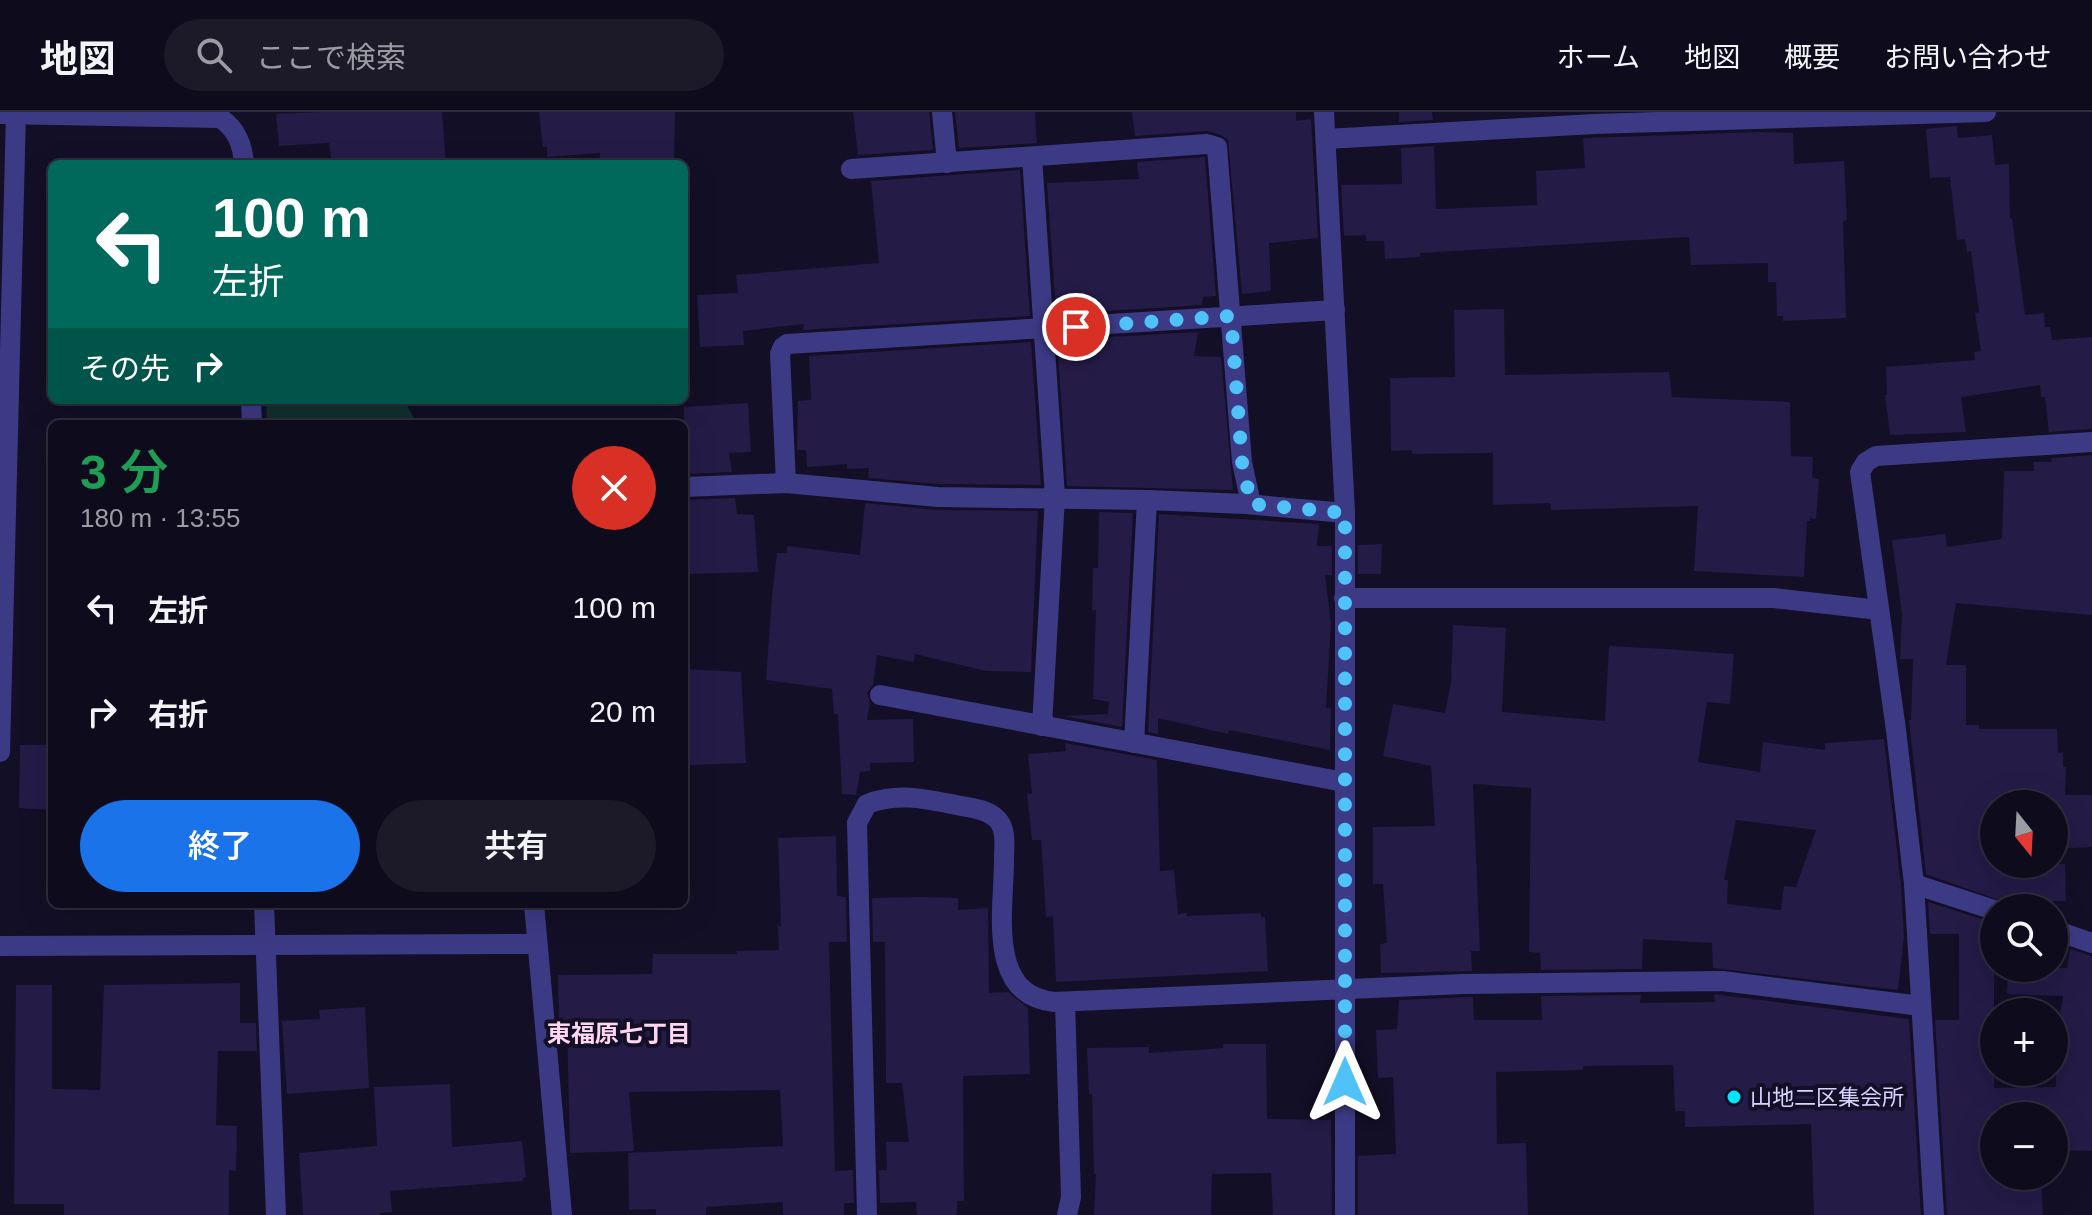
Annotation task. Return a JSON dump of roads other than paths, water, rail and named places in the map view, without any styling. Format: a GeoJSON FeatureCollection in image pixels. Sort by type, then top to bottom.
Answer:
{"type":"FeatureCollection","features":[{"type":"Feature","properties":{"kind":"street"},"geometry":{"type":"LineString","coordinates":[[942,112],[947,163]]}},
{"type":"Feature","properties":{"kind":"street"},"geometry":{"type":"LineString","coordinates":[[1324,112],[1345,513],[1345,1215]]}},
{"type":"Feature","properties":{"kind":"street"},"geometry":{"type":"LineString","coordinates":[[1326,139],[1594,124],[1986,112]]}},
{"type":"Feature","properties":{"kind":"street"},"geometry":{"type":"LineString","coordinates":[[0,752],[11,114],[220,118],[229,124],[237,136],[244,160]]}},
{"type":"Feature","properties":{"kind":"street"},"geometry":{"type":"LineString","coordinates":[[851,169],[1207,144],[1217,147],[1242,462],[1251,504]]}},
{"type":"Feature","properties":{"kind":"street"},"geometry":{"type":"LineString","coordinates":[[1032,157],[1055,497],[1042,726]]}},
{"type":"Feature","properties":{"kind":"street"},"geometry":{"type":"LineString","coordinates":[[786,483],[780,354],[787,344],[1335,310]]}},
{"type":"Feature","properties":{"kind":"street"},"geometry":{"type":"LineString","coordinates":[[1934,1215],[1914,884],[1860,477],[1862,467],[1876,456],[2092,442]]}},
{"type":"Feature","properties":{"kind":"street"},"geometry":{"type":"LineString","coordinates":[[688,487],[786,483],[938,497],[1055,497],[1251,504],[1345,513]]}},
{"type":"Feature","properties":{"kind":"street"},"geometry":{"type":"LineString","coordinates":[[1134,743],[1147,500]]}},
{"type":"Feature","properties":{"kind":"street"},"geometry":{"type":"LineString","coordinates":[[1344,598],[1774,598],[1879,610]]}},
{"type":"Feature","properties":{"kind":"street"},"geometry":{"type":"LineString","coordinates":[[880,695],[1344,782]]}},
{"type":"Feature","properties":{"kind":"street"},"geometry":{"type":"LineString","coordinates":[[867,1215],[857,823],[867,804],[895,796],[989,812],[999,821],[1005,841],[1004,952],[1010,978],[1025,994],[1037,1001],[1463,984],[1722,981],[1921,1006]]}},
{"type":"Feature","properties":{"kind":"street"},"geometry":{"type":"LineString","coordinates":[[1914,884],[1980,905]]}},
{"type":"Feature","properties":{"kind":"street"},"geometry":{"type":"LineString","coordinates":[[264,908],[276,1215]]}},
{"type":"Feature","properties":{"kind":"street"},"geometry":{"type":"LineString","coordinates":[[534,908],[562,1215]]}},
{"type":"Feature","properties":{"kind":"street"},"geometry":{"type":"LineString","coordinates":[[2068,935],[2092,943]]}},
{"type":"Feature","properties":{"kind":"street"},"geometry":{"type":"LineString","coordinates":[[0,946],[537,944]]}},
{"type":"Feature","properties":{"kind":"street"},"geometry":{"type":"LineString","coordinates":[[1065,1002],[1071,1197],[1067,1215]]}},
{"type":"Feature","properties":{"kind":"place","name":"山地二区集会所"},"geometry":{"type":"Point","coordinates":[1734,1097]}},
{"type":"Feature","properties":{"kind":"district","name":"東福原七丁目"},"geometry":{"type":"Point","coordinates":[619,1033]}}]}
